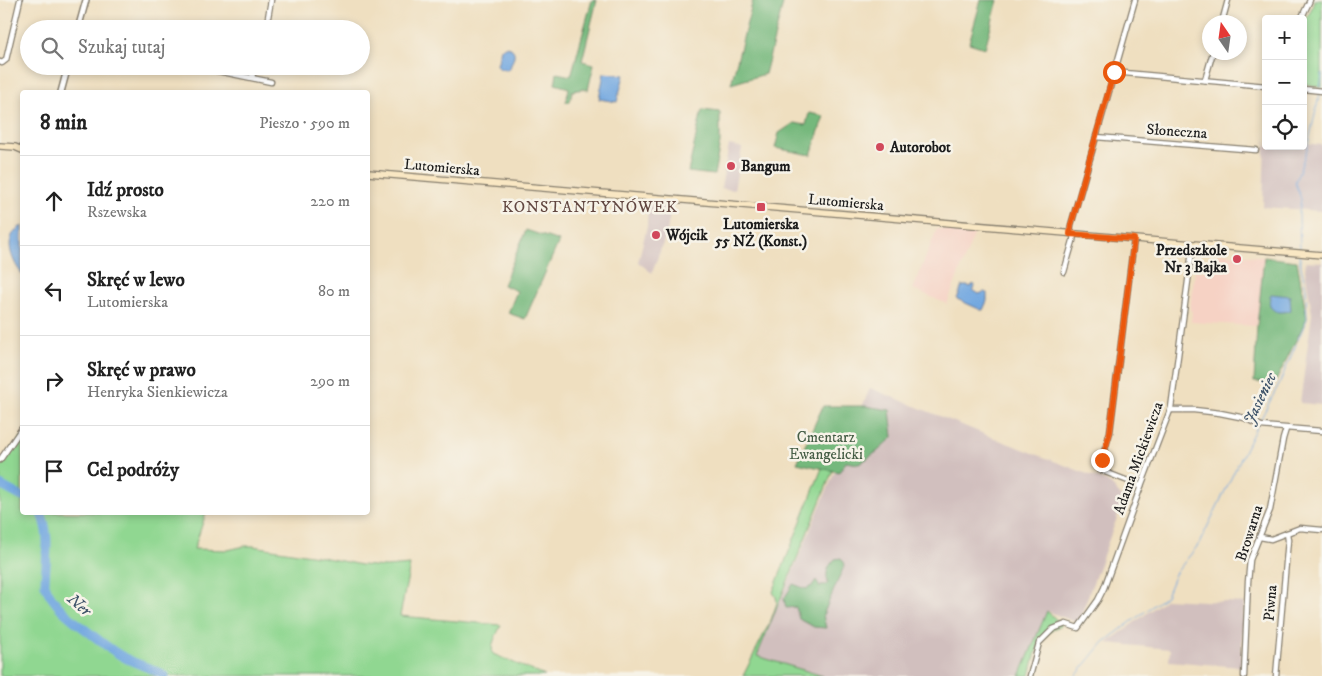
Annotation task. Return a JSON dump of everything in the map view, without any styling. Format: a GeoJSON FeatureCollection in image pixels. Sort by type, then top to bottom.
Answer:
{"type":"FeatureCollection","features":[{"type":"Feature","properties":{"kind":"main road"},"geometry":{"type":"LineString","coordinates":[[0,146],[20,148]]}},
{"type":"Feature","properties":{"kind":"main road","name":"Lutomierska"},"geometry":{"type":"LineString","coordinates":[[370,173],[1322,255]]}},
{"type":"Feature","properties":{"kind":"street"},"geometry":{"type":"LineString","coordinates":[[0,62],[2,63],[6,60],[20,0]]}},
{"type":"Feature","properties":{"kind":"street"},"geometry":{"type":"LineString","coordinates":[[80,20],[86,0]]}},
{"type":"Feature","properties":{"kind":"street"},"geometry":{"type":"LineString","coordinates":[[268,20],[271,0]]}},
{"type":"Feature","properties":{"kind":"street"},"geometry":{"type":"LineString","coordinates":[[1064,272],[1073,242],[1071,225],[1134,0]]}},
{"type":"Feature","properties":{"kind":"street"},"geometry":{"type":"LineString","coordinates":[[1224,15],[1228,0]]}},
{"type":"Feature","properties":{"kind":"street"},"geometry":{"type":"LineString","coordinates":[[1303,15],[1310,0]]}},
{"type":"Feature","properties":{"kind":"street"},"geometry":{"type":"LineString","coordinates":[[1205,80],[1211,60]]}},
{"type":"Feature","properties":{"kind":"street"},"geometry":{"type":"LineString","coordinates":[[1114,72],[1262,86]]}},
{"type":"Feature","properties":{"kind":"street"},"geometry":{"type":"LineString","coordinates":[[62,90],[66,75]]}},
{"type":"Feature","properties":{"kind":"street"},"geometry":{"type":"LineString","coordinates":[[241,75],[271,82]]}},
{"type":"Feature","properties":{"kind":"street","name":"Słoneczna"},"geometry":{"type":"LineString","coordinates":[[1096,137],[1256,150]]}},
{"type":"Feature","properties":{"kind":"street"},"geometry":{"type":"LineString","coordinates":[[1134,239],[1110,432],[1099,468],[1141,486]]}},
{"type":"Feature","properties":{"kind":"street","name":"Adama Mickiewicza"},"geometry":{"type":"LineString","coordinates":[[1030,676],[1039,643],[1052,629],[1066,624],[1078,628],[1098,600],[1104,588],[1170,410],[1193,244]]}},
{"type":"Feature","properties":{"kind":"street"},"geometry":{"type":"LineString","coordinates":[[1170,410],[1220,413],[1245,418],[1261,426],[1322,431]]}},
{"type":"Feature","properties":{"kind":"street","name":"Browarna"},"geometry":{"type":"LineString","coordinates":[[1244,676],[1250,560],[1270,510],[1286,429]]}},
{"type":"Feature","properties":{"kind":"street"},"geometry":{"type":"LineString","coordinates":[[0,460],[20,431]]}},
{"type":"Feature","properties":{"kind":"street"},"geometry":{"type":"LineString","coordinates":[[1260,537],[1271,539],[1300,528],[1322,530]]}},
{"type":"Feature","properties":{"kind":"street","name":"Piwna"},"geometry":{"type":"LineString","coordinates":[[1276,676],[1288,540],[1287,533]]}},
{"type":"Feature","properties":{"kind":"shaded area"},"geometry":{"type":"Polygon","coordinates":[[[1307,143],[1322,145],[1322,211],[1263,207],[1265,150],[1307,150],[1307,143]]]}},
{"type":"Feature","properties":{"kind":"shaded area","name":"Bangum"},"geometry":{"type":"Polygon","coordinates":[[[729,145],[742,148],[734,190],[721,188],[729,145]]]}},
{"type":"Feature","properties":{"kind":"shaded area","name":"Wójcik"},"geometry":{"type":"Polygon","coordinates":[[[648,204],[671,206],[667,232],[652,273],[638,262],[647,227],[648,204]]]}},
{"type":"Feature","properties":{"kind":"shaded area"},"geometry":{"type":"Polygon","coordinates":[[[937,229],[975,232],[947,304],[913,289],[937,229]]]}},
{"type":"Feature","properties":{"kind":"shaded area"},"geometry":{"type":"Polygon","coordinates":[[[1219,253],[1264,257],[1256,326],[1191,322],[1192,312],[1190,309],[1195,270],[1208,271],[1217,267],[1219,253]]]}},
{"type":"Feature","properties":{"kind":"shaded area"},"geometry":{"type":"Polygon","coordinates":[[[1306,261],[1322,262],[1322,405],[1300,403],[1312,314],[1305,270],[1306,261]]]}},
{"type":"Feature","properties":{"kind":"shaded area"},"geometry":{"type":"Polygon","coordinates":[[[870,388],[1108,482],[1124,499],[1078,623],[1047,611],[1020,676],[823,676],[757,656],[870,388]]]}},
{"type":"Feature","properties":{"kind":"shaded area"},"geometry":{"type":"Polygon","coordinates":[[[1166,599],[1244,603],[1241,667],[1169,661],[1170,649],[1107,643],[1166,599]]]}},
{"type":"Feature","properties":{"kind":"green space"},"geometry":{"type":"Polygon","coordinates":[[[592,0],[597,0],[582,61],[594,64],[588,90],[572,91],[570,102],[566,102],[569,88],[555,84],[557,73],[571,76],[592,0]]]}},
{"type":"Feature","properties":{"kind":"green space"},"geometry":{"type":"Polygon","coordinates":[[[753,0],[784,0],[765,74],[731,84],[753,0]]]}},
{"type":"Feature","properties":{"kind":"green space"},"geometry":{"type":"Polygon","coordinates":[[[981,0],[998,0],[985,48],[969,43],[981,0]]]}},
{"type":"Feature","properties":{"kind":"green space"},"geometry":{"type":"Polygon","coordinates":[[[1314,0],[1322,0],[1322,88],[1307,84],[1307,16],[1311,11],[1314,0]]]}},
{"type":"Feature","properties":{"kind":"green space"},"geometry":{"type":"Polygon","coordinates":[[[702,110],[720,112],[720,143],[714,175],[688,172],[702,110]]]}},
{"type":"Feature","properties":{"kind":"green space"},"geometry":{"type":"Polygon","coordinates":[[[809,113],[824,116],[811,155],[775,148],[779,133],[794,123],[806,125],[809,113]]]}},
{"type":"Feature","properties":{"kind":"green space"},"geometry":{"type":"Polygon","coordinates":[[[526,230],[559,241],[525,319],[508,313],[517,291],[503,285],[526,230]]]}},
{"type":"Feature","properties":{"kind":"green space"},"geometry":{"type":"Polygon","coordinates":[[[1264,257],[1297,261],[1307,318],[1275,383],[1254,382],[1264,257]]]}},
{"type":"Feature","properties":{"kind":"green space","name":"Cmentarz Ewangelicki"},"geometry":{"type":"Polygon","coordinates":[[[823,406],[865,406],[890,410],[893,437],[878,451],[859,464],[846,462],[839,472],[797,463],[823,406]]]}},
{"type":"Feature","properties":{"kind":"green space"},"geometry":{"type":"Polygon","coordinates":[[[20,439],[20,515],[205,515],[194,549],[228,550],[253,546],[361,565],[386,567],[410,565],[400,616],[501,625],[493,643],[493,654],[545,676],[0,676],[0,468],[20,439]]]}},
{"type":"Feature","properties":{"kind":"green space"},"geometry":{"type":"Polygon","coordinates":[[[822,468],[833,470],[757,656],[823,676],[743,676],[771,620],[777,603],[773,592],[822,468]]]}},
{"type":"Feature","properties":{"kind":"green space"},"geometry":{"type":"Polygon","coordinates":[[[841,558],[845,564],[823,615],[826,628],[814,627],[799,619],[796,607],[786,608],[784,599],[793,584],[806,589],[812,586],[816,580],[820,588],[822,585],[826,585],[828,583],[827,572],[829,567],[835,559],[841,558]]]}},
{"type":"Feature","properties":{"kind":"green space"},"geometry":{"type":"Polygon","coordinates":[[[1047,611],[1062,625],[1047,634],[1042,640],[1036,652],[1030,676],[1020,676],[1047,611]]]}},
{"type":"Feature","properties":{"kind":"water"},"geometry":{"type":"Polygon","coordinates":[[[507,46],[513,50],[514,58],[510,68],[507,70],[500,69],[497,65],[501,49],[507,46]]]}},
{"type":"Feature","properties":{"kind":"water"},"geometry":{"type":"Polygon","coordinates":[[[604,73],[624,75],[617,102],[599,99],[604,73]]]}},
{"type":"Feature","properties":{"kind":"water"},"geometry":{"type":"Polygon","coordinates":[[[20,227],[20,271],[10,248],[12,236],[20,227]]]}},
{"type":"Feature","properties":{"kind":"water"},"geometry":{"type":"Polygon","coordinates":[[[973,284],[973,290],[979,294],[987,293],[987,301],[983,310],[957,299],[962,286],[970,287],[973,284]]]}},
{"type":"Feature","properties":{"kind":"water"},"geometry":{"type":"Polygon","coordinates":[[[1271,294],[1290,296],[1291,310],[1277,312],[1271,308],[1271,294]]]}},
{"type":"Feature","properties":{"kind":"waterway","name":"Jasieniec"},"geometry":{"type":"LineString","coordinates":[[1320,88],[1322,74]]}},
{"type":"Feature","properties":{"kind":"waterway","name":"Jasieniec"},"geometry":{"type":"LineString","coordinates":[[1300,251],[1299,213],[1301,199],[1295,183],[1307,149],[1320,92]]}},
{"type":"Feature","properties":{"kind":"waterway","name":"Jasieniec"},"geometry":{"type":"LineString","coordinates":[[1259,422],[1279,384],[1307,319],[1306,289],[1300,255]]}},
{"type":"Feature","properties":{"kind":"waterway","name":"Jasieniec"},"geometry":{"type":"LineString","coordinates":[[1076,676],[1104,642],[1166,596],[1175,574],[1199,544],[1257,425]]}},
{"type":"Feature","properties":{"kind":"waterway","name":"Ner"},"geometry":{"type":"LineString","coordinates":[[0,485],[20,496]]}},
{"type":"Feature","properties":{"kind":"waterway","name":"Ner"},"geometry":{"type":"LineString","coordinates":[[41,515],[47,539],[45,585],[54,601],[73,620],[114,652],[165,676]]}},
{"type":"Feature","properties":{"kind":"place","name":"Autorobot"},"geometry":{"type":"Point","coordinates":[880,147]}},
{"type":"Feature","properties":{"kind":"place","name":"Bangum"},"geometry":{"type":"Point","coordinates":[731,166]}},
{"type":"Feature","properties":{"kind":"place","name":"Lutomierska 55 NŻ (Konst.)"},"geometry":{"type":"Point","coordinates":[761,207]}},
{"type":"Feature","properties":{"kind":"place","name":"Wójcik"},"geometry":{"type":"Point","coordinates":[656,235]}},
{"type":"Feature","properties":{"kind":"place","name":"Przedszkole Nr 3 Bajka"},"geometry":{"type":"Point","coordinates":[1237,259]}},
{"type":"Feature","properties":{"kind":"district","name":"KONSTANTYNÓWEK"},"geometry":{"type":"Point","coordinates":[590,206]}},
{"type":"Feature","properties":{"kind":"route"},"geometry":{"type":"LineString","coordinates":[[1102,460],[1110,432],[1134,239],[1070,234],[1114,72]]}}]}
